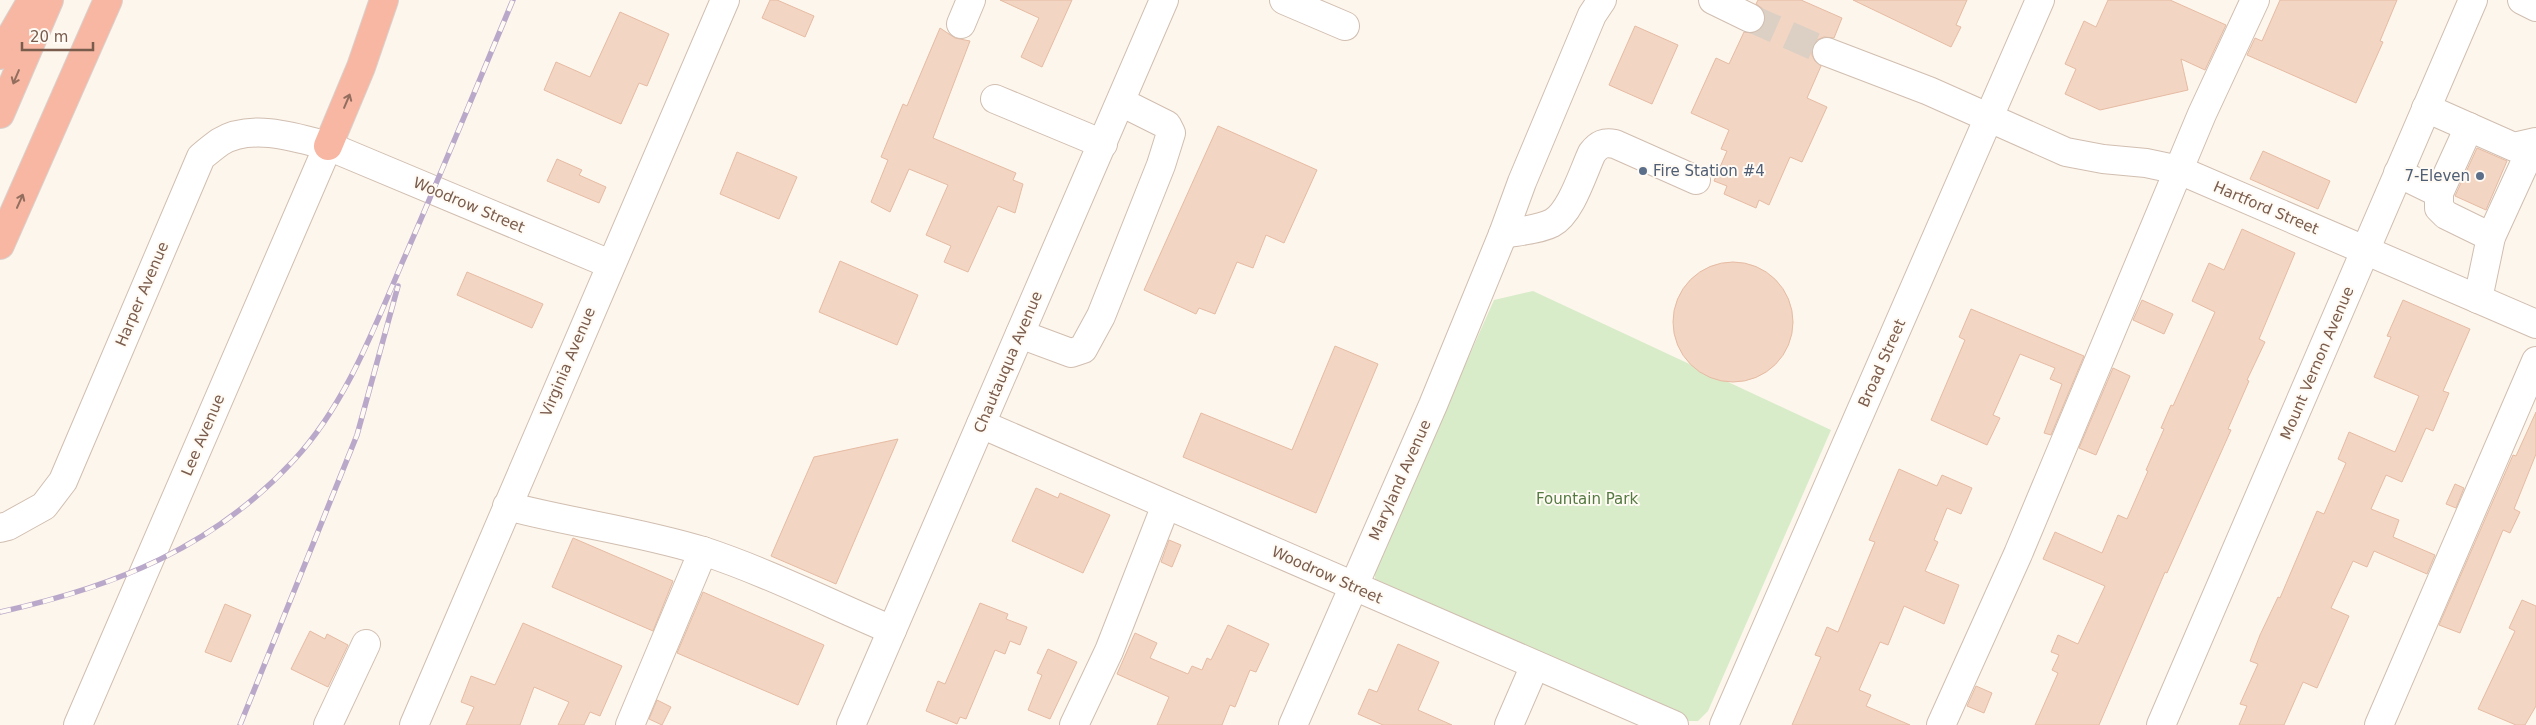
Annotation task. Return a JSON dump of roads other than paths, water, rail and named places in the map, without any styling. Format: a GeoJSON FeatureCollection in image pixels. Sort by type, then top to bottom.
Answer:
{"type":"FeatureCollection","features":[{"type":"Feature","properties":{"kind":"highway"},"geometry":{"type":"LineString","coordinates":[[0,56],[32,0]]}},
{"type":"Feature","properties":{"kind":"highway"},"geometry":{"type":"LineString","coordinates":[[0,114],[49,0]]}},
{"type":"Feature","properties":{"kind":"highway"},"geometry":{"type":"LineString","coordinates":[[0,245],[108,0]]}},
{"type":"Feature","properties":{"kind":"highway"},"geometry":{"type":"LineString","coordinates":[[328,146],[361,67],[384,0]]}},
{"type":"Feature","properties":{"kind":"street","name":"Virginia Avenue"},"geometry":{"type":"LineString","coordinates":[[414,725],[610,264],[725,0]]}},
{"type":"Feature","properties":{"kind":"street","name":"Chautauqua Avenue"},"geometry":{"type":"LineString","coordinates":[[851,725],[1164,0]]}},
{"type":"Feature","properties":{"kind":"street"},"geometry":{"type":"LineString","coordinates":[[1284,0],[1345,26]]}},
{"type":"Feature","properties":{"kind":"street","name":"Maryland Avenue"},"geometry":{"type":"LineString","coordinates":[[1293,725],[1433,405],[1503,234],[1522,182],[1592,15],[1602,0]]}},
{"type":"Feature","properties":{"kind":"street"},"geometry":{"type":"LineString","coordinates":[[1713,0],[1750,18]]}},
{"type":"Feature","properties":{"kind":"street","name":"Broad Street"},"geometry":{"type":"LineString","coordinates":[[1724,725],[2040,0]]}},
{"type":"Feature","properties":{"kind":"street"},"geometry":{"type":"LineString","coordinates":[[1941,725],[2022,545],[2202,114],[2254,0]]}},
{"type":"Feature","properties":{"kind":"street","name":"Mount Vernon Avenue"},"geometry":{"type":"LineString","coordinates":[[2161,725],[2473,0]]}},
{"type":"Feature","properties":{"kind":"street"},"geometry":{"type":"LineString","coordinates":[[2522,0],[2536,7]]}},
{"type":"Feature","properties":{"kind":"street","name":"Hartford Street"},"geometry":{"type":"LineString","coordinates":[[1827,52],[1930,91],[2066,152],[2103,159],[2146,163],[2179,170],[2536,324]]}},
{"type":"Feature","properties":{"kind":"street"},"geometry":{"type":"LineString","coordinates":[[995,99],[1103,144]]}},
{"type":"Feature","properties":{"kind":"street"},"geometry":{"type":"LineString","coordinates":[[1020,334],[1071,353],[1083,349],[1101,316],[1161,165],[1171,133],[1168,125],[1121,102]]}},
{"type":"Feature","properties":{"kind":"street"},"geometry":{"type":"LineString","coordinates":[[2426,108],[2514,147],[2535,142]]}},
{"type":"Feature","properties":{"kind":"street"},"geometry":{"type":"LineString","coordinates":[[2469,127],[2439,193],[2439,208],[2446,216],[2491,237]]}},
{"type":"Feature","properties":{"kind":"street","name":"Harper Avenue"},"geometry":{"type":"LineString","coordinates":[[0,528],[8,526],[44,506],[63,481],[201,157],[221,141],[246,134],[283,135],[328,146]]}},
{"type":"Feature","properties":{"kind":"street"},"geometry":{"type":"LineString","coordinates":[[2478,299],[2491,237],[2535,142]]}},
{"type":"Feature","properties":{"kind":"street"},"geometry":{"type":"LineString","coordinates":[[1503,234],[1542,227],[1553,223],[1562,215],[1592,153],[1598,146],[1606,143],[1615,144],[1696,180]]}},
{"type":"Feature","properties":{"kind":"street","name":"Woodrow Street"},"geometry":{"type":"LineString","coordinates":[[328,146],[610,264]]}},
{"type":"Feature","properties":{"kind":"street","name":"Lee Avenue"},"geometry":{"type":"LineString","coordinates":[[78,725],[328,146]]}},
{"type":"Feature","properties":{"kind":"street"},"geometry":{"type":"LineString","coordinates":[[2398,173],[2439,193]]}},
{"type":"Feature","properties":{"kind":"street"},"geometry":{"type":"LineString","coordinates":[[2379,725],[2536,361]]}},
{"type":"Feature","properties":{"kind":"street","name":"Woodrow Street"},"geometry":{"type":"LineString","coordinates":[[981,424],[1674,725]]}},
{"type":"Feature","properties":{"kind":"street"},"geometry":{"type":"LineString","coordinates":[[1074,725],[1108,651],[1166,505]]}},
{"type":"Feature","properties":{"kind":"street"},"geometry":{"type":"LineString","coordinates":[[507,506],[555,518],[643,534],[703,551],[892,630]]}},
{"type":"Feature","properties":{"kind":"street"},"geometry":{"type":"LineString","coordinates":[[630,725],[703,551]]}},
{"type":"Feature","properties":{"kind":"street"},"geometry":{"type":"LineString","coordinates":[[328,725],[366,644]]}},
{"type":"Feature","properties":{"kind":"street"},"geometry":{"type":"LineString","coordinates":[[1509,725],[1535,665]]}},
{"type":"Feature","properties":{"kind":"tunnel"},"geometry":{"type":"LineString","coordinates":[[1750,18],[1827,52]]}},
{"type":"Feature","properties":{"kind":"railway"},"geometry":{"type":"LineString","coordinates":[[0,612],[83,590],[159,560],[195,540],[230,517],[263,491],[312,439],[343,391],[369,341],[513,0]]}},
{"type":"Feature","properties":{"kind":"railway"},"geometry":{"type":"LineString","coordinates":[[240,725],[357,435],[398,286]]}},
{"type":"Feature","properties":{"kind":"place","name":"Fire Station #4"},"geometry":{"type":"Point","coordinates":[1643,171]}},
{"type":"Feature","properties":{"kind":"place","name":"7-Eleven"},"geometry":{"type":"Point","coordinates":[2480,176]}},
{"type":"Feature","properties":{"kind":"park label","name":"Fountain Park"},"geometry":{"type":"Point","coordinates":[1587,499]}}]}
